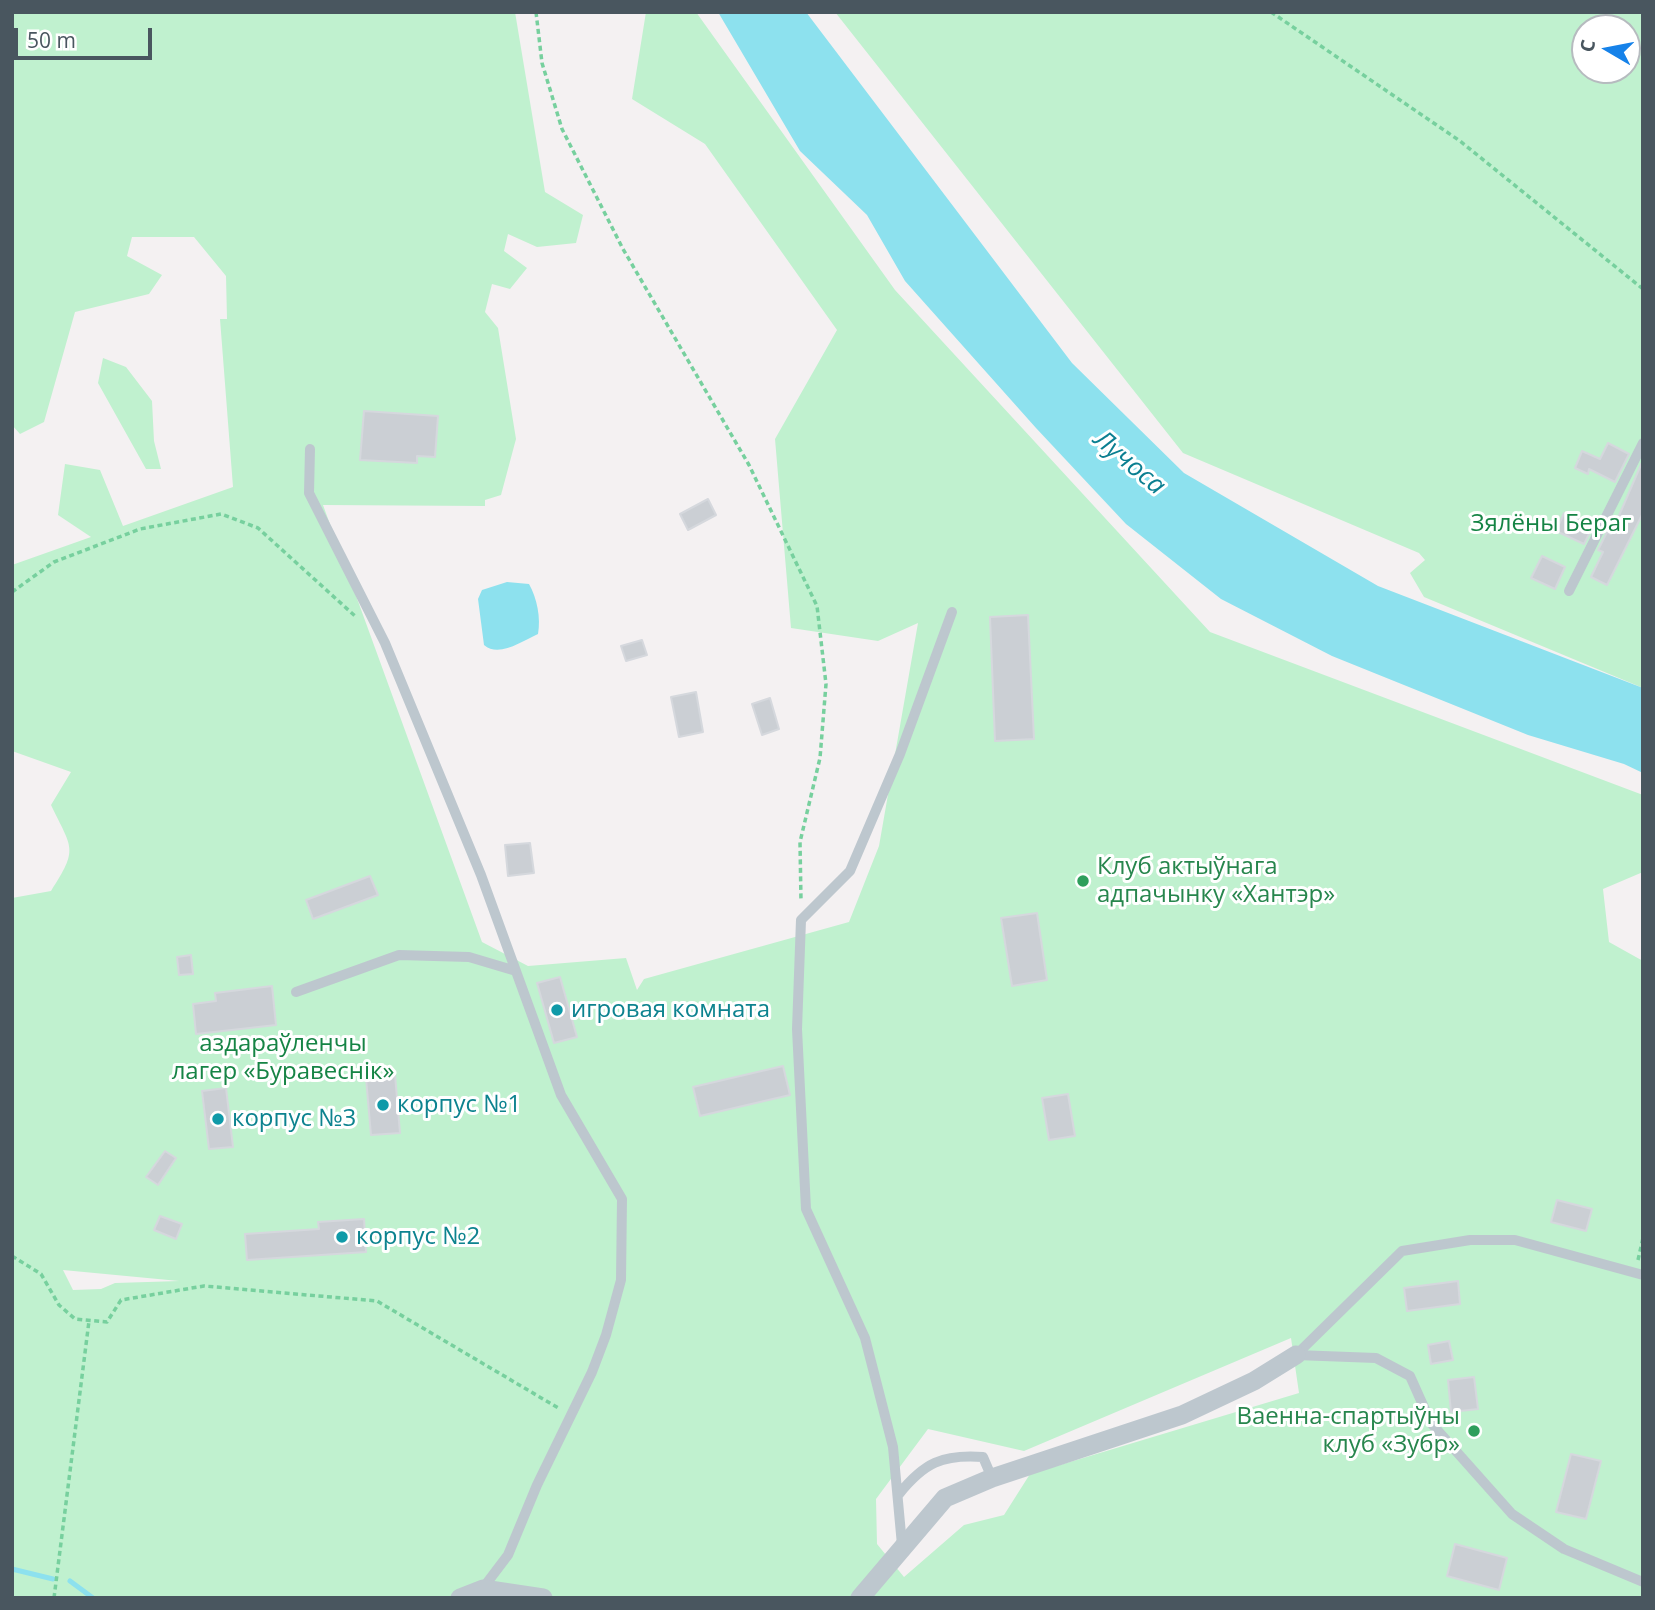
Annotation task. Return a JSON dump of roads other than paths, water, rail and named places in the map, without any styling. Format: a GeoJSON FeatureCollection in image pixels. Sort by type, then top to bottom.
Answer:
{"type":"FeatureCollection","features":[{"type":"Feature","properties":{"kind":"street"},"geometry":{"type":"LineString","coordinates":[[860,1598],[945,1498],[992,1478],[1182,1415],[1254,1381],[1296,1355]]}},
{"type":"Feature","properties":{"kind":"street"},"geometry":{"type":"LineString","coordinates":[[460,1598],[483,1589],[543,1598]]}},
{"type":"Feature","properties":{"kind":"lane"},"geometry":{"type":"LineString","coordinates":[[1569,591],[1643,443]]}},
{"type":"Feature","properties":{"kind":"lane"},"geometry":{"type":"LineString","coordinates":[[310,449],[309,493],[385,643],[481,875],[561,1095],[622,1199],[621,1280],[592,1372],[508,1555],[483,1589]]}},
{"type":"Feature","properties":{"kind":"lane"},"geometry":{"type":"LineString","coordinates":[[902,1551],[893,1447],[865,1338],[806,1209],[797,1029],[801,920],[850,871],[900,754],[952,612]]}},
{"type":"Feature","properties":{"kind":"lane"},"geometry":{"type":"LineString","coordinates":[[296,992],[399,955],[469,957],[516,971]]}},
{"type":"Feature","properties":{"kind":"lane"},"geometry":{"type":"LineString","coordinates":[[1296,1355],[1402,1251],[1470,1240],[1516,1240],[1639,1274]]}},
{"type":"Feature","properties":{"kind":"lane"},"geometry":{"type":"LineString","coordinates":[[1296,1355],[1376,1358],[1410,1376],[1431,1423],[1512,1514],[1564,1549],[1643,1582]]}},
{"type":"Feature","properties":{"kind":"lane"},"geometry":{"type":"LineString","coordinates":[[899,1494],[918,1470],[959,1455],[983,1457],[992,1478]]}},
{"type":"Feature","properties":{"kind":"water","name":"Лучоса"},"geometry":{"type":"Polygon","coordinates":[[[718,12],[806,12],[1072,363],[1184,473],[1378,586],[1643,688],[1643,773],[1624,764],[1528,735],[1332,656],[1221,599],[1126,524],[905,281],[867,215],[800,151],[718,12]]]}},
{"type":"Feature","properties":{"kind":"water"},"geometry":{"type":"Polygon","coordinates":[[[507,582],[529,584],[538,608],[538,634],[511,647],[490,649],[484,645],[478,599],[482,590],[507,582]]]}},
{"type":"Feature","properties":{"kind":"waterway"},"geometry":{"type":"LineString","coordinates":[[12,1569],[53,1579]]}},
{"type":"Feature","properties":{"kind":"waterway"},"geometry":{"type":"LineString","coordinates":[[70,1581],[93,1598]]}},
{"type":"Feature","properties":{"kind":"place","name":"Клуб актыўнага адпачынку «Хантэр»"},"geometry":{"type":"Point","coordinates":[1083,881]}},
{"type":"Feature","properties":{"kind":"place","name":"игровая комната"},"geometry":{"type":"Point","coordinates":[557,1010]}},
{"type":"Feature","properties":{"kind":"place","name":"корпус №1"},"geometry":{"type":"Point","coordinates":[383,1105]}},
{"type":"Feature","properties":{"kind":"place","name":"корпус №3"},"geometry":{"type":"Point","coordinates":[218,1119]}},
{"type":"Feature","properties":{"kind":"place","name":"корпус №2"},"geometry":{"type":"Point","coordinates":[342,1237]}},
{"type":"Feature","properties":{"kind":"place","name":"Ваенна-спартыўны клуб «Зубр»"},"geometry":{"type":"Point","coordinates":[1474,1431]}},
{"type":"Feature","properties":{"kind":"park label","name":"Зялёны Бераг"},"geometry":{"type":"Point","coordinates":[1551,524]}},
{"type":"Feature","properties":{"kind":"park label","name":"аздараўленчы лагер «Буравеснік»"},"geometry":{"type":"Point","coordinates":[283,1058]}}]}
